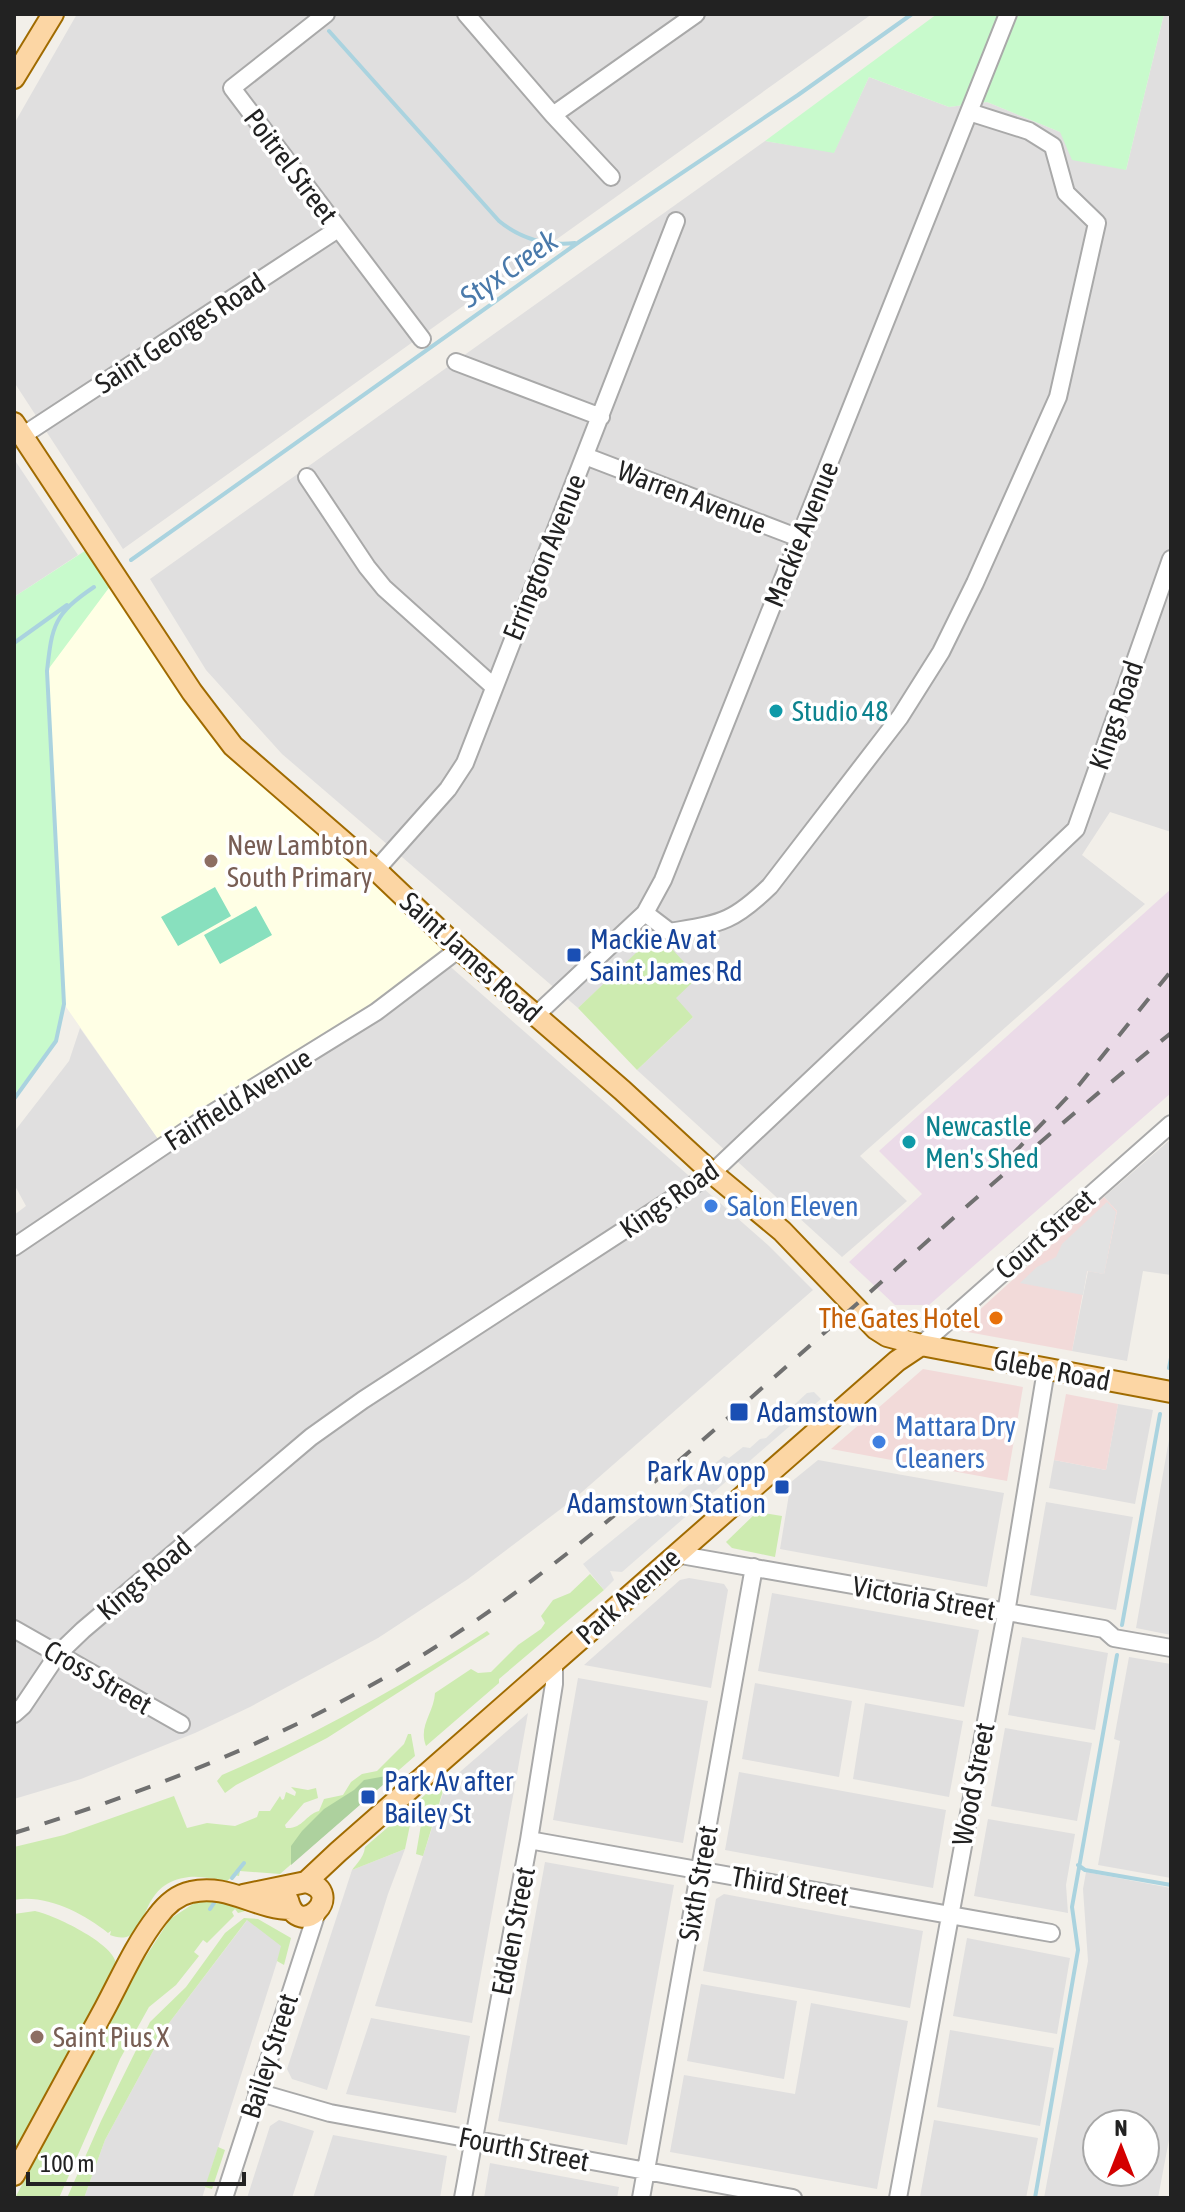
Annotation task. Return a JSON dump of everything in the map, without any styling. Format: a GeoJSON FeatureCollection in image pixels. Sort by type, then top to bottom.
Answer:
{"type":"FeatureCollection","features":[{"type":"Feature","properties":{"kind":"main road"},"geometry":{"type":"LineString","coordinates":[[14,78],[53,14]]}},
{"type":"Feature","properties":{"kind":"main road","name":"Saint James Road"},"geometry":{"type":"LineString","coordinates":[[18,430],[192,692],[233,746],[376,870],[459,949],[622,1090],[712,1173],[782,1231],[859,1313],[887,1336]]}},
{"type":"Feature","properties":{"kind":"main road","name":"Glebe Road"},"geometry":{"type":"LineString","coordinates":[[887,1336],[1046,1370],[1171,1392]]}},
{"type":"Feature","properties":{"kind":"main road","name":"Park Avenue"},"geometry":{"type":"LineString","coordinates":[[307,1886],[338,1852],[675,1554],[897,1361],[921,1345]]}},
{"type":"Feature","properties":{"kind":"main road"},"geometry":{"type":"LineString","coordinates":[[243,1895],[264,1906],[293,1911],[304,1917],[317,1912],[322,1902],[307,1886]]}},
{"type":"Feature","properties":{"kind":"main road"},"geometry":{"type":"LineString","coordinates":[[14,2175],[134,1954],[157,1916],[175,1898],[190,1892],[212,1890],[243,1895],[307,1886]]}},
{"type":"Feature","properties":{"kind":"main road"},"geometry":{"type":"LineString","coordinates":[[293,1911],[289,1897],[307,1886]]}},
{"type":"Feature","properties":{"kind":"street","name":"Poitrel Street"},"geometry":{"type":"LineString","coordinates":[[326,14],[232,88],[422,339]]}},
{"type":"Feature","properties":{"kind":"street"},"geometry":{"type":"LineString","coordinates":[[466,14],[611,177]]}},
{"type":"Feature","properties":{"kind":"street"},"geometry":{"type":"LineString","coordinates":[[553,115],[696,14]]}},
{"type":"Feature","properties":{"kind":"street","name":"Mackie Avenue"},"geometry":{"type":"LineString","coordinates":[[535,1016],[645,913],[663,880],[1008,14]]}},
{"type":"Feature","properties":{"kind":"street"},"geometry":{"type":"LineString","coordinates":[[645,913],[670,932],[721,923],[747,908],[770,886],[891,730],[941,652],[988,556],[1058,397],[1097,223],[1066,193],[1053,146],[1029,131],[969,112]]}},
{"type":"Feature","properties":{"kind":"street","name":"Errington Avenue"},"geometry":{"type":"LineString","coordinates":[[376,870],[457,779],[676,221]]}},
{"type":"Feature","properties":{"kind":"street","name":"Saint Georges Road"},"geometry":{"type":"LineString","coordinates":[[18,430],[338,229]]}},
{"type":"Feature","properties":{"kind":"street"},"geometry":{"type":"LineString","coordinates":[[456,362],[601,417]]}},
{"type":"Feature","properties":{"kind":"street","name":"Warren Avenue"},"geometry":{"type":"LineString","coordinates":[[585,456],[799,538]]}},
{"type":"Feature","properties":{"kind":"street"},"geometry":{"type":"LineString","coordinates":[[307,477],[384,588],[493,686]]}},
{"type":"Feature","properties":{"kind":"street","name":"Kings Road"},"geometry":{"type":"LineString","coordinates":[[14,1714],[23,1706],[58,1654],[83,1630],[311,1437],[712,1173],[1076,829],[1171,559]]}},
{"type":"Feature","properties":{"kind":"street","name":"Fairfield Avenue"},"geometry":{"type":"LineString","coordinates":[[14,1247],[211,1114],[376,1012],[459,949]]}},
{"type":"Feature","properties":{"kind":"street","name":"Court Street"},"geometry":{"type":"LineString","coordinates":[[921,1345],[1171,1124]]}},
{"type":"Feature","properties":{"kind":"street","name":"Wood Street"},"geometry":{"type":"LineString","coordinates":[[898,2198],[1006,1613],[1046,1370]]}},
{"type":"Feature","properties":{"kind":"street","name":"Victoria Street"},"geometry":{"type":"LineString","coordinates":[[675,1554],[1104,1629],[1114,1638],[1171,1648]]}},
{"type":"Feature","properties":{"kind":"street","name":"Sixth Street"},"geometry":{"type":"LineString","coordinates":[[641,2198],[754,1567]]}},
{"type":"Feature","properties":{"kind":"street","name":"Cross Street"},"geometry":{"type":"LineString","coordinates":[[14,1629],[181,1724]]}},
{"type":"Feature","properties":{"kind":"street","name":"Edden Street"},"geometry":{"type":"LineString","coordinates":[[463,2198],[529,1840],[554,1684],[554,1663]]}},
{"type":"Feature","properties":{"kind":"street","name":"Third Street"},"geometry":{"type":"LineString","coordinates":[[529,1840],[1051,1933]]}},
{"type":"Feature","properties":{"kind":"street","name":"Bailey Street"},"geometry":{"type":"LineString","coordinates":[[293,1911],[301,1936],[300,1959]]}},
{"type":"Feature","properties":{"kind":"street","name":"Bailey Street"},"geometry":{"type":"LineString","coordinates":[[224,2198],[317,1912]]}},
{"type":"Feature","properties":{"kind":"street","name":"Fourth Street"},"geometry":{"type":"LineString","coordinates":[[257,2092],[330,2113],[793,2198]]}},
{"type":"Feature","properties":{"kind":"shaded area"},"geometry":{"type":"Polygon","coordinates":[[[77,14],[872,14],[123,549],[14,382],[14,124],[77,14]]]}},
{"type":"Feature","properties":{"kind":"shaded area"},"geometry":{"type":"Polygon","coordinates":[[[1164,14],[1171,14],[1171,832],[1110,812],[1082,855],[1145,904],[860,1156],[907,1201],[842,1257],[637,1070],[693,1017],[675,999],[657,934],[578,1008],[282,754],[206,670],[150,579],[765,141],[834,152],[869,77],[949,107],[987,102],[1060,132],[1126,170],[1164,14]]]}},
{"type":"Feature","properties":{"kind":"shaded area"},"geometry":{"type":"Polygon","coordinates":[[[14,459],[78,555],[14,597],[14,459]]]}},
{"type":"Feature","properties":{"kind":"shaded area","name":"New Lambton South Primary"},"geometry":{"type":"Polygon","coordinates":[[[117,577],[233,746],[459,949],[163,1146],[64,1004],[47,671],[52,628],[117,577]]]}},
{"type":"Feature","properties":{"kind":"shaded area"},"geometry":{"type":"Polygon","coordinates":[[[1171,889],[1171,1093],[929,1305],[895,1305],[849,1262],[922,1194],[879,1151],[1171,889]]]}},
{"type":"Feature","properties":{"kind":"shaded area"},"geometry":{"type":"Polygon","coordinates":[[[445,962],[769,1246],[813,1290],[574,1499],[468,1579],[378,1638],[195,1733],[81,1779],[14,1799],[14,1215],[26,1206],[14,1184],[14,1132],[69,1061],[80,1028],[163,1146],[445,962]]]}},
{"type":"Feature","properties":{"kind":"shaded area"},"geometry":{"type":"Polygon","coordinates":[[[1171,1139],[1171,1275],[1143,1271],[1127,1361],[1072,1351],[1088,1271],[1104,1274],[1117,1211],[1104,1197],[1171,1139]]]}},
{"type":"Feature","properties":{"kind":"shaded area"},"geometry":{"type":"Polygon","coordinates":[[[1104,1197],[1117,1211],[1104,1274],[1087,1271],[1072,1351],[962,1331],[964,1324],[1104,1197]]]}},
{"type":"Feature","properties":{"kind":"shaded area"},"geometry":{"type":"Polygon","coordinates":[[[1107,1202],[1116,1212],[1104,1274],[1087,1271],[1083,1295],[1020,1283],[1037,1267],[1056,1257],[1062,1244],[1107,1202]]]}},
{"type":"Feature","properties":{"kind":"shaded area"},"geometry":{"type":"Polygon","coordinates":[[[923,1369],[1023,1387],[1007,1481],[831,1449],[923,1369]]]}},
{"type":"Feature","properties":{"kind":"shaded area"},"geometry":{"type":"Polygon","coordinates":[[[814,1392],[821,1399],[622,1572],[610,1571],[614,1580],[604,1590],[583,1564],[663,1499],[667,1503],[724,1456],[729,1458],[743,1447],[750,1448],[766,1438],[779,1426],[781,1417],[807,1393],[814,1392]]]}},
{"type":"Feature","properties":{"kind":"shaded area"},"geometry":{"type":"Polygon","coordinates":[[[1066,1394],[1118,1404],[1106,1470],[1054,1460],[1066,1394]]]}},
{"type":"Feature","properties":{"kind":"shaded area"},"geometry":{"type":"Polygon","coordinates":[[[1118,1404],[1153,1410],[1135,1504],[1049,1488],[1054,1460],[1106,1470],[1118,1404]]]}},
{"type":"Feature","properties":{"kind":"shaded area"},"geometry":{"type":"Polygon","coordinates":[[[1171,1428],[1171,1635],[1136,1628],[1171,1428]]]}},
{"type":"Feature","properties":{"kind":"shaded area"},"geometry":{"type":"Polygon","coordinates":[[[818,1460],[1004,1493],[987,1587],[780,1549],[791,1482],[818,1460]]]}},
{"type":"Feature","properties":{"kind":"shaded area"},"geometry":{"type":"Polygon","coordinates":[[[1046,1502],[1133,1517],[1116,1610],[1030,1595],[1046,1502]]]}},
{"type":"Feature","properties":{"kind":"shaded area"},"geometry":{"type":"Polygon","coordinates":[[[689,1578],[724,1584],[728,1590],[711,1688],[584,1665],[680,1580],[689,1578]]]}},
{"type":"Feature","properties":{"kind":"shaded area"},"geometry":{"type":"Polygon","coordinates":[[[772,1593],[979,1630],[964,1707],[758,1671],[772,1593]]]}},
{"type":"Feature","properties":{"kind":"shaded area"},"geometry":{"type":"Polygon","coordinates":[[[1022,1637],[1108,1653],[1095,1730],[1008,1715],[1022,1637]]]}},
{"type":"Feature","properties":{"kind":"shaded area"},"geometry":{"type":"Polygon","coordinates":[[[1129,1657],[1171,1664],[1171,1878],[1098,1865],[1120,1741],[1114,1739],[1129,1657]]]}},
{"type":"Feature","properties":{"kind":"shaded area"},"geometry":{"type":"Polygon","coordinates":[[[578,1678],[708,1701],[683,1843],[553,1820],[578,1678]]]}},
{"type":"Feature","properties":{"kind":"shaded area"},"geometry":{"type":"Polygon","coordinates":[[[755,1683],[852,1701],[839,1777],[742,1759],[755,1683]]]}},
{"type":"Feature","properties":{"kind":"shaded area"},"geometry":{"type":"Polygon","coordinates":[[[865,1703],[963,1721],[949,1797],[853,1779],[865,1703]]]}},
{"type":"Feature","properties":{"kind":"shaded area"},"geometry":{"type":"Polygon","coordinates":[[[528,1713],[472,2023],[375,2006],[446,1784],[528,1713]]]}},
{"type":"Feature","properties":{"kind":"shaded area"},"geometry":{"type":"Polygon","coordinates":[[[1005,1728],[1092,1743],[1077,1821],[991,1806],[1005,1728]]]}},
{"type":"Feature","properties":{"kind":"shaded area"},"geometry":{"type":"Polygon","coordinates":[[[739,1772],[946,1810],[933,1888],[725,1850],[739,1772]]]}},
{"type":"Feature","properties":{"kind":"shaded area"},"geometry":{"type":"Polygon","coordinates":[[[988,1819],[1075,1834],[1066,1885],[1068,1913],[974,1896],[988,1819]]]}},
{"type":"Feature","properties":{"kind":"shaded area"},"geometry":{"type":"Polygon","coordinates":[[[405,1849],[327,2090],[292,2079],[287,2069],[352,1870],[405,1849]]]}},
{"type":"Feature","properties":{"kind":"shaded area"},"geometry":{"type":"Polygon","coordinates":[[[545,1862],[674,1885],[627,2145],[498,2121],[545,1862]]]}},
{"type":"Feature","properties":{"kind":"shaded area"},"geometry":{"type":"Polygon","coordinates":[[[1086,1872],[1171,1888],[1171,2129],[1161,2182],[1161,2108],[1081,2108],[1081,2188],[1160,2188],[1158,2198],[1044,2198],[1088,1961],[1083,1889],[1086,1872]]]}},
{"type":"Feature","properties":{"kind":"shaded area"},"geometry":{"type":"Polygon","coordinates":[[[724,1894],[923,1931],[910,2008],[703,1971],[716,1899],[724,1894]]]}},
{"type":"Feature","properties":{"kind":"shaded area"},"geometry":{"type":"Polygon","coordinates":[[[248,1919],[282,1946],[202,2198],[84,2198],[105,2140],[166,2027],[248,1919]]]}},
{"type":"Feature","properties":{"kind":"shaded area"},"geometry":{"type":"Polygon","coordinates":[[[967,1938],[1070,1958],[1057,2034],[953,2016],[967,1938]]]}},
{"type":"Feature","properties":{"kind":"shaded area"},"geometry":{"type":"Polygon","coordinates":[[[701,1984],[797,2001],[784,2079],[687,2061],[701,1984]]]}},
{"type":"Feature","properties":{"kind":"shaded area"},"geometry":{"type":"Polygon","coordinates":[[[811,2003],[908,2021],[877,2189],[670,2152],[684,2075],[795,2094],[811,2003]]]}},
{"type":"Feature","properties":{"kind":"shaded area"},"geometry":{"type":"Polygon","coordinates":[[[371,2018],[470,2036],[456,2113],[346,2094],[371,2018]]]}},
{"type":"Feature","properties":{"kind":"shaded area"},"geometry":{"type":"Polygon","coordinates":[[[950,2030],[1054,2048],[1040,2126],[937,2107],[950,2030]]]}},
{"type":"Feature","properties":{"kind":"shaded area"},"geometry":{"type":"Polygon","coordinates":[[[279,2120],[314,2131],[292,2198],[247,2198],[270,2126],[279,2120]]]}},
{"type":"Feature","properties":{"kind":"shaded area"},"geometry":{"type":"Polygon","coordinates":[[[934,2120],[1038,2138],[1026,2198],[920,2197],[934,2120]]]}},
{"type":"Feature","properties":{"kind":"shaded area"},"geometry":{"type":"Polygon","coordinates":[[[333,2135],[447,2156],[440,2198],[313,2198],[333,2135]]]}},
{"type":"Feature","properties":{"kind":"shaded area"},"geometry":{"type":"Polygon","coordinates":[[[490,2163],[619,2187],[617,2198],[484,2198],[490,2163]]]}},
{"type":"Feature","properties":{"kind":"green space"},"geometry":{"type":"Polygon","coordinates":[[[937,14],[1164,14],[1126,170],[1072,160],[1060,132],[987,102],[949,107],[869,77],[834,153],[765,141],[937,14]]]}},
{"type":"Feature","properties":{"kind":"green space"},"geometry":{"type":"Polygon","coordinates":[[[94,545],[117,577],[47,671],[64,1004],[56,1041],[14,1095],[14,597],[94,545]]]}},
{"type":"Feature","properties":{"kind":"green space"},"geometry":{"type":"Polygon","coordinates":[[[215,887],[231,916],[178,946],[161,917],[215,887]]]}},
{"type":"Feature","properties":{"kind":"green space"},"geometry":{"type":"Polygon","coordinates":[[[256,906],[272,935],[220,964],[204,935],[256,906]]]}},
{"type":"Feature","properties":{"kind":"green space"},"geometry":{"type":"Polygon","coordinates":[[[657,933],[698,977],[676,998],[693,1017],[637,1070],[578,1008],[657,933]]]}},
{"type":"Feature","properties":{"kind":"green space"},"geometry":{"type":"Polygon","coordinates":[[[757,1512],[782,1516],[775,1557],[732,1548],[726,1542],[757,1512]]]}},
{"type":"Feature","properties":{"kind":"green space"},"geometry":{"type":"Polygon","coordinates":[[[590,1574],[604,1590],[426,1746],[425,1726],[435,1693],[471,1669],[478,1673],[491,1672],[518,1645],[541,1629],[545,1623],[541,1616],[553,1600],[570,1593],[590,1574]]]}},
{"type":"Feature","properties":{"kind":"green space"},"geometry":{"type":"Polygon","coordinates":[[[487,1631],[490,1634],[327,1738],[225,1793],[217,1781],[222,1775],[358,1709],[487,1631]]]}},
{"type":"Feature","properties":{"kind":"green space"},"geometry":{"type":"Polygon","coordinates":[[[408,1734],[411,1734],[415,1756],[280,1874],[240,1871],[239,1876],[234,1875],[227,1881],[189,1877],[174,1881],[154,1896],[136,1931],[124,1937],[110,1935],[111,1931],[108,1933],[64,1907],[39,1900],[14,1900],[14,1847],[64,1835],[174,1796],[187,1828],[207,1823],[235,1826],[257,1817],[259,1811],[270,1811],[280,1796],[284,1799],[286,1792],[295,1796],[296,1792],[291,1787],[316,1788],[318,1798],[304,1803],[285,1825],[292,1828],[319,1811],[324,1799],[343,1795],[351,1782],[362,1774],[377,1771],[404,1744],[408,1734]]]}},
{"type":"Feature","properties":{"kind":"green space"},"geometry":{"type":"Polygon","coordinates":[[[392,1777],[291,1865],[291,1846],[324,1809],[364,1780],[392,1777]]]}},
{"type":"Feature","properties":{"kind":"green space"},"geometry":{"type":"Polygon","coordinates":[[[435,1786],[443,1791],[423,1856],[416,1854],[422,1819],[418,1801],[435,1786]]]}},
{"type":"Feature","properties":{"kind":"green space"},"geometry":{"type":"Polygon","coordinates":[[[409,1809],[410,1825],[405,1849],[352,1870],[365,1847],[409,1809]]]}},
{"type":"Feature","properties":{"kind":"green space"},"geometry":{"type":"Polygon","coordinates":[[[212,1900],[252,1909],[238,1913],[235,1909],[232,1912],[234,1916],[207,1943],[203,1940],[194,1952],[199,1956],[176,1985],[149,2007],[120,2059],[59,2198],[15,2198],[130,1981],[170,1919],[196,1902],[212,1900]]]}},
{"type":"Feature","properties":{"kind":"green space"},"geometry":{"type":"Polygon","coordinates":[[[35,1911],[68,1924],[94,1939],[105,1947],[116,1963],[14,2164],[14,1914],[35,1911]]]}},
{"type":"Feature","properties":{"kind":"green space"},"geometry":{"type":"Polygon","coordinates":[[[244,1918],[258,1919],[291,1938],[284,1965],[277,1961],[281,1946],[247,1920],[166,2027],[105,2140],[84,2198],[67,2198],[150,2022],[186,1987],[225,1933],[244,1918]]]}},
{"type":"Feature","properties":{"kind":"green space"},"geometry":{"type":"Polygon","coordinates":[[[218,2147],[225,2150],[212,2189],[205,2187],[218,2147]]]}},
{"type":"Feature","properties":{"kind":"waterway","name":"Styx Creek"},"geometry":{"type":"LineString","coordinates":[[131,560],[579,242],[798,95],[912,14]]}},
{"type":"Feature","properties":{"kind":"waterway"},"geometry":{"type":"LineString","coordinates":[[329,31],[499,221],[535,240],[575,243]]}},
{"type":"Feature","properties":{"kind":"waterway","name":"Styx Creek"},"geometry":{"type":"LineString","coordinates":[[14,1099],[56,1041],[64,1004],[47,671],[57,622],[70,605],[94,587]]}},
{"type":"Feature","properties":{"kind":"waterway"},"geometry":{"type":"LineString","coordinates":[[14,643],[67,605]]}},
{"type":"Feature","properties":{"kind":"waterway"},"geometry":{"type":"LineString","coordinates":[[1169,1368],[1171,1358]]}},
{"type":"Feature","properties":{"kind":"waterway"},"geometry":{"type":"LineString","coordinates":[[1122,1625],[1160,1414]]}},
{"type":"Feature","properties":{"kind":"waterway"},"geometry":{"type":"LineString","coordinates":[[1035,2198],[1078,1950],[1072,1907],[1117,1655]]}},
{"type":"Feature","properties":{"kind":"waterway"},"geometry":{"type":"LineString","coordinates":[[232,1878],[244,1863]]}},
{"type":"Feature","properties":{"kind":"waterway"},"geometry":{"type":"LineString","coordinates":[[1078,1865],[1085,1870],[1171,1885]]}},
{"type":"Feature","properties":{"kind":"waterway"},"geometry":{"type":"LineString","coordinates":[[210,1909],[216,1900]]}},
{"type":"Feature","properties":{"kind":"railway"},"geometry":{"type":"LineString","coordinates":[[1012,1155],[1079,1085],[1171,971]]}},
{"type":"Feature","properties":{"kind":"railway"},"geometry":{"type":"LineString","coordinates":[[14,1833],[124,1796],[232,1754],[336,1704],[478,1619],[634,1499],[1009,1169],[1171,1033]]}},
{"type":"Feature","properties":{"kind":"place","name":"Studio 48"},"geometry":{"type":"Point","coordinates":[776,711]}},
{"type":"Feature","properties":{"kind":"place","name":"New Lambton South Primary"},"geometry":{"type":"Point","coordinates":[211,861]}},
{"type":"Feature","properties":{"kind":"place","name":"Mackie Av at Saint James Rd"},"geometry":{"type":"Point","coordinates":[574,955]}},
{"type":"Feature","properties":{"kind":"place","name":"Newcastle Men's Shed"},"geometry":{"type":"Point","coordinates":[909,1142]}},
{"type":"Feature","properties":{"kind":"place","name":"Salon Eleven"},"geometry":{"type":"Point","coordinates":[711,1206]}},
{"type":"Feature","properties":{"kind":"place","name":"The Gates Hotel"},"geometry":{"type":"Point","coordinates":[996,1318]}},
{"type":"Feature","properties":{"kind":"place","name":"Adamstown"},"geometry":{"type":"Point","coordinates":[739,1412]}},
{"type":"Feature","properties":{"kind":"place","name":"Mattara Dry Cleaners"},"geometry":{"type":"Point","coordinates":[879,1442]}},
{"type":"Feature","properties":{"kind":"place","name":"Park Av opp Adamstown Station"},"geometry":{"type":"Point","coordinates":[782,1487]}},
{"type":"Feature","properties":{"kind":"place","name":"Park Av after Bailey St"},"geometry":{"type":"Point","coordinates":[368,1797]}},
{"type":"Feature","properties":{"kind":"place","name":"Saint Pius X"},"geometry":{"type":"Point","coordinates":[37,2037]}}]}
